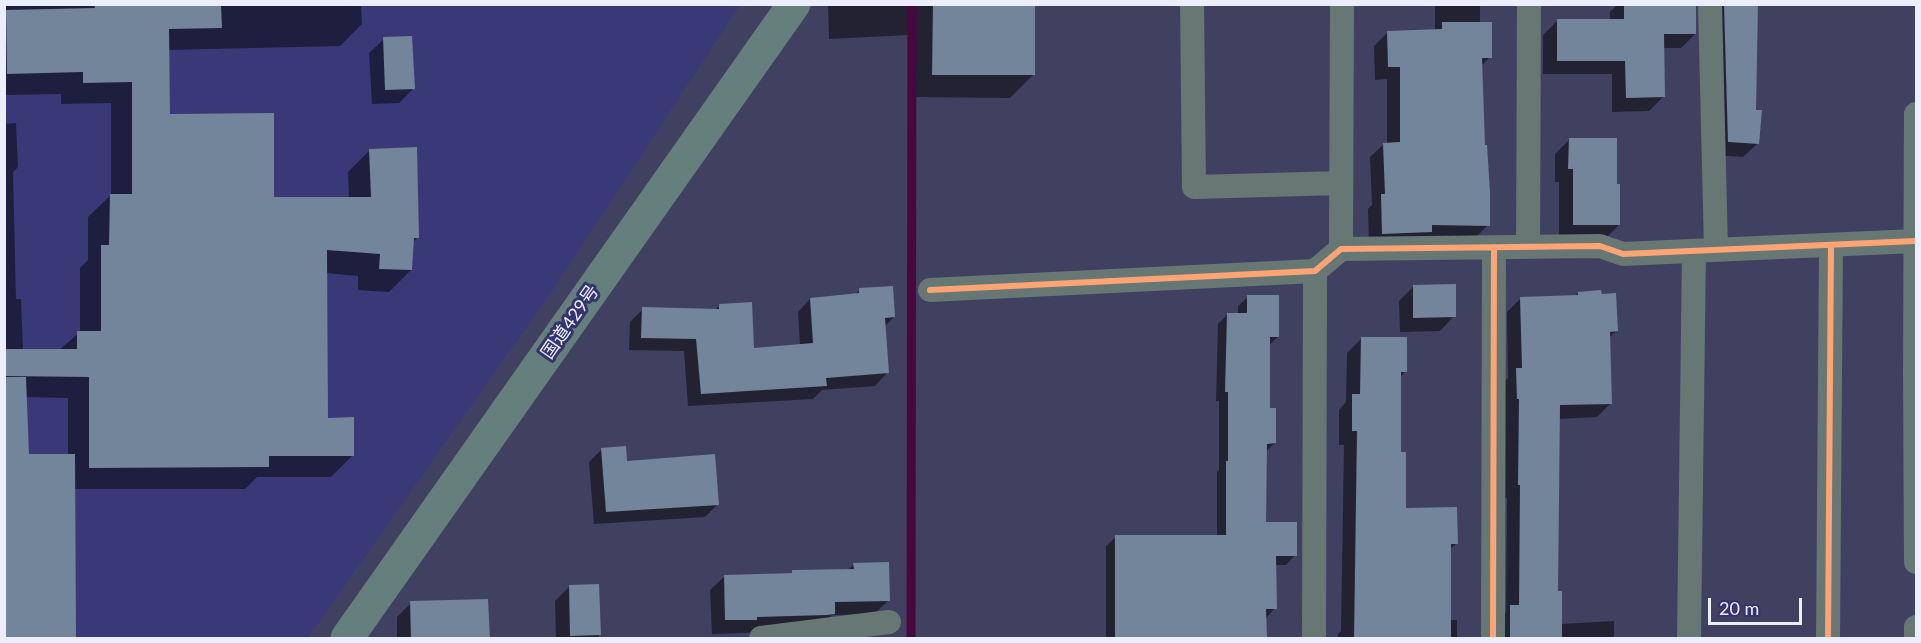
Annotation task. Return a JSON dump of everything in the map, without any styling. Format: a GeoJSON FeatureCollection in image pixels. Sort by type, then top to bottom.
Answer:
{"type":"FeatureCollection","features":[{"type":"Feature","properties":{"kind":"highway","name":"国道429号"},"geometry":{"type":"LineString","coordinates":[[347,639],[794,4]]}},
{"type":"Feature","properties":{"kind":"street"},"geometry":{"type":"LineString","coordinates":[[1192,4],[1194,187],[1341,183]]}},
{"type":"Feature","properties":{"kind":"street"},"geometry":{"type":"LineString","coordinates":[[1341,4],[1341,249]]}},
{"type":"Feature","properties":{"kind":"street"},"geometry":{"type":"LineString","coordinates":[[1528,247],[1529,4]]}},
{"type":"Feature","properties":{"kind":"street"},"geometry":{"type":"LineString","coordinates":[[1689,639],[1705,250],[1710,4]]}},
{"type":"Feature","properties":{"kind":"street"},"geometry":{"type":"LineString","coordinates":[[1917,114],[1915,241],[1917,562]]}},
{"type":"Feature","properties":{"kind":"street"},"geometry":{"type":"LineString","coordinates":[[930,290],[1315,271],[1341,249],[1600,246],[1623,254],[1915,241]]}},
{"type":"Feature","properties":{"kind":"street"},"geometry":{"type":"LineString","coordinates":[[1827,639],[1831,245]]}},
{"type":"Feature","properties":{"kind":"street"},"geometry":{"type":"LineString","coordinates":[[1492,639],[1494,248]]}},
{"type":"Feature","properties":{"kind":"street"},"geometry":{"type":"LineString","coordinates":[[1314,639],[1315,271]]}},
{"type":"Feature","properties":{"kind":"street"},"geometry":{"type":"LineString","coordinates":[[761,639],[890,622]]}},
{"type":"Feature","properties":{"kind":"street"},"geometry":{"type":"LineString","coordinates":[[1916,639],[1917,627]]}},
{"type":"Feature","properties":{"kind":"shaded area"},"geometry":{"type":"Polygon","coordinates":[[[4,5],[740,5],[554,288],[308,638],[5,638],[4,5]]]}},
{"type":"Feature","properties":{"kind":"building"},"geometry":{"type":"Polygon","coordinates":[[[94,4],[221,4],[222,28],[169,29],[170,114],[274,113],[274,197],[371,197],[369,149],[417,147],[419,238],[414,238],[412,270],[379,269],[380,254],[327,250],[328,418],[354,417],[354,456],[269,456],[269,467],[89,468],[89,377],[4,376],[4,349],[77,349],[77,331],[101,331],[101,245],[109,245],[110,194],[132,194],[132,82],[83,83],[83,72],[7,74],[6,10],[95,8],[94,4]]]}},
{"type":"Feature","properties":{"kind":"building"},"geometry":{"type":"Polygon","coordinates":[[[933,4],[1035,4],[1035,75],[932,75],[933,4]]]}},
{"type":"Feature","properties":{"kind":"building"},"geometry":{"type":"Polygon","coordinates":[[[1624,4],[1696,4],[1696,34],[1664,34],[1665,97],[1626,98],[1625,61],[1557,61],[1557,19],[1624,19],[1624,4]]]}},
{"type":"Feature","properties":{"kind":"building"},"geometry":{"type":"Polygon","coordinates":[[[1724,4],[1758,4],[1756,110],[1762,110],[1759,144],[1728,142],[1724,4]]]}},
{"type":"Feature","properties":{"kind":"building"},"geometry":{"type":"Polygon","coordinates":[[[1442,22],[1492,22],[1492,58],[1482,58],[1490,226],[1432,225],[1432,232],[1382,234],[1381,194],[1385,194],[1383,143],[1400,142],[1400,67],[1388,67],[1387,31],[1442,29],[1442,22]]]}},
{"type":"Feature","properties":{"kind":"building"},"geometry":{"type":"Polygon","coordinates":[[[412,36],[415,89],[385,90],[383,37],[412,36]]]}},
{"type":"Feature","properties":{"kind":"building"},"geometry":{"type":"Polygon","coordinates":[[[1569,138],[1617,138],[1620,225],[1573,225],[1573,169],[1568,169],[1569,138]]]}},
{"type":"Feature","properties":{"kind":"building"},"geometry":{"type":"Polygon","coordinates":[[[1456,284],[1456,317],[1413,318],[1413,285],[1456,284]]]}},
{"type":"Feature","properties":{"kind":"building"},"geometry":{"type":"Polygon","coordinates":[[[893,286],[895,317],[885,318],[889,373],[826,378],[827,386],[701,394],[696,339],[641,338],[642,307],[719,309],[719,304],[752,302],[754,348],[813,343],[810,298],[859,293],[859,288],[893,286]]]}},
{"type":"Feature","properties":{"kind":"building"},"geometry":{"type":"Polygon","coordinates":[[[1601,290],[1602,294],[1616,293],[1618,331],[1610,332],[1612,404],[1560,405],[1558,591],[1562,591],[1562,639],[1510,639],[1510,605],[1519,605],[1519,399],[1517,399],[1516,368],[1522,368],[1520,297],[1578,295],[1578,292],[1601,290]]]}},
{"type":"Feature","properties":{"kind":"building"},"geometry":{"type":"Polygon","coordinates":[[[1247,295],[1279,295],[1279,337],[1270,337],[1270,408],[1276,408],[1276,443],[1267,444],[1266,522],[1297,522],[1297,556],[1276,556],[1277,609],[1266,609],[1267,639],[1115,639],[1115,535],[1226,535],[1227,313],[1247,313],[1247,295]]]}},
{"type":"Feature","properties":{"kind":"building"},"geometry":{"type":"Polygon","coordinates":[[[1361,337],[1407,337],[1407,372],[1401,372],[1401,452],[1406,452],[1406,508],[1457,507],[1458,544],[1451,544],[1451,639],[1354,639],[1357,431],[1352,431],[1352,394],[1360,394],[1361,337]]]}},
{"type":"Feature","properties":{"kind":"building"},"geometry":{"type":"Polygon","coordinates":[[[4,377],[26,377],[29,454],[75,454],[76,639],[4,639],[4,377]]]}},
{"type":"Feature","properties":{"kind":"building"},"geometry":{"type":"Polygon","coordinates":[[[626,446],[627,461],[715,454],[719,505],[606,512],[601,448],[626,446]]]}},
{"type":"Feature","properties":{"kind":"building"},"geometry":{"type":"Polygon","coordinates":[[[889,562],[890,601],[835,602],[835,614],[827,615],[725,620],[724,575],[792,573],[792,570],[854,569],[853,563],[889,562]]]}},
{"type":"Feature","properties":{"kind":"building"},"geometry":{"type":"Polygon","coordinates":[[[599,584],[601,635],[570,636],[569,585],[599,584]]]}},
{"type":"Feature","properties":{"kind":"building"},"geometry":{"type":"Polygon","coordinates":[[[488,599],[490,639],[411,639],[410,601],[488,599]]]}},
{"type":"Feature","properties":{"kind":"waterway"},"geometry":{"type":"LineString","coordinates":[[911,638],[912,4]]}},
{"type":"Feature","properties":{"kind":"cycle path"},"geometry":{"type":"LineString","coordinates":[[930,290],[1315,271],[1341,249],[1600,246],[1623,254],[1915,241]]}},
{"type":"Feature","properties":{"kind":"cycle path"},"geometry":{"type":"LineString","coordinates":[[1828,638],[1831,245]]}},
{"type":"Feature","properties":{"kind":"cycle path"},"geometry":{"type":"LineString","coordinates":[[1493,638],[1494,248]]}}]}
